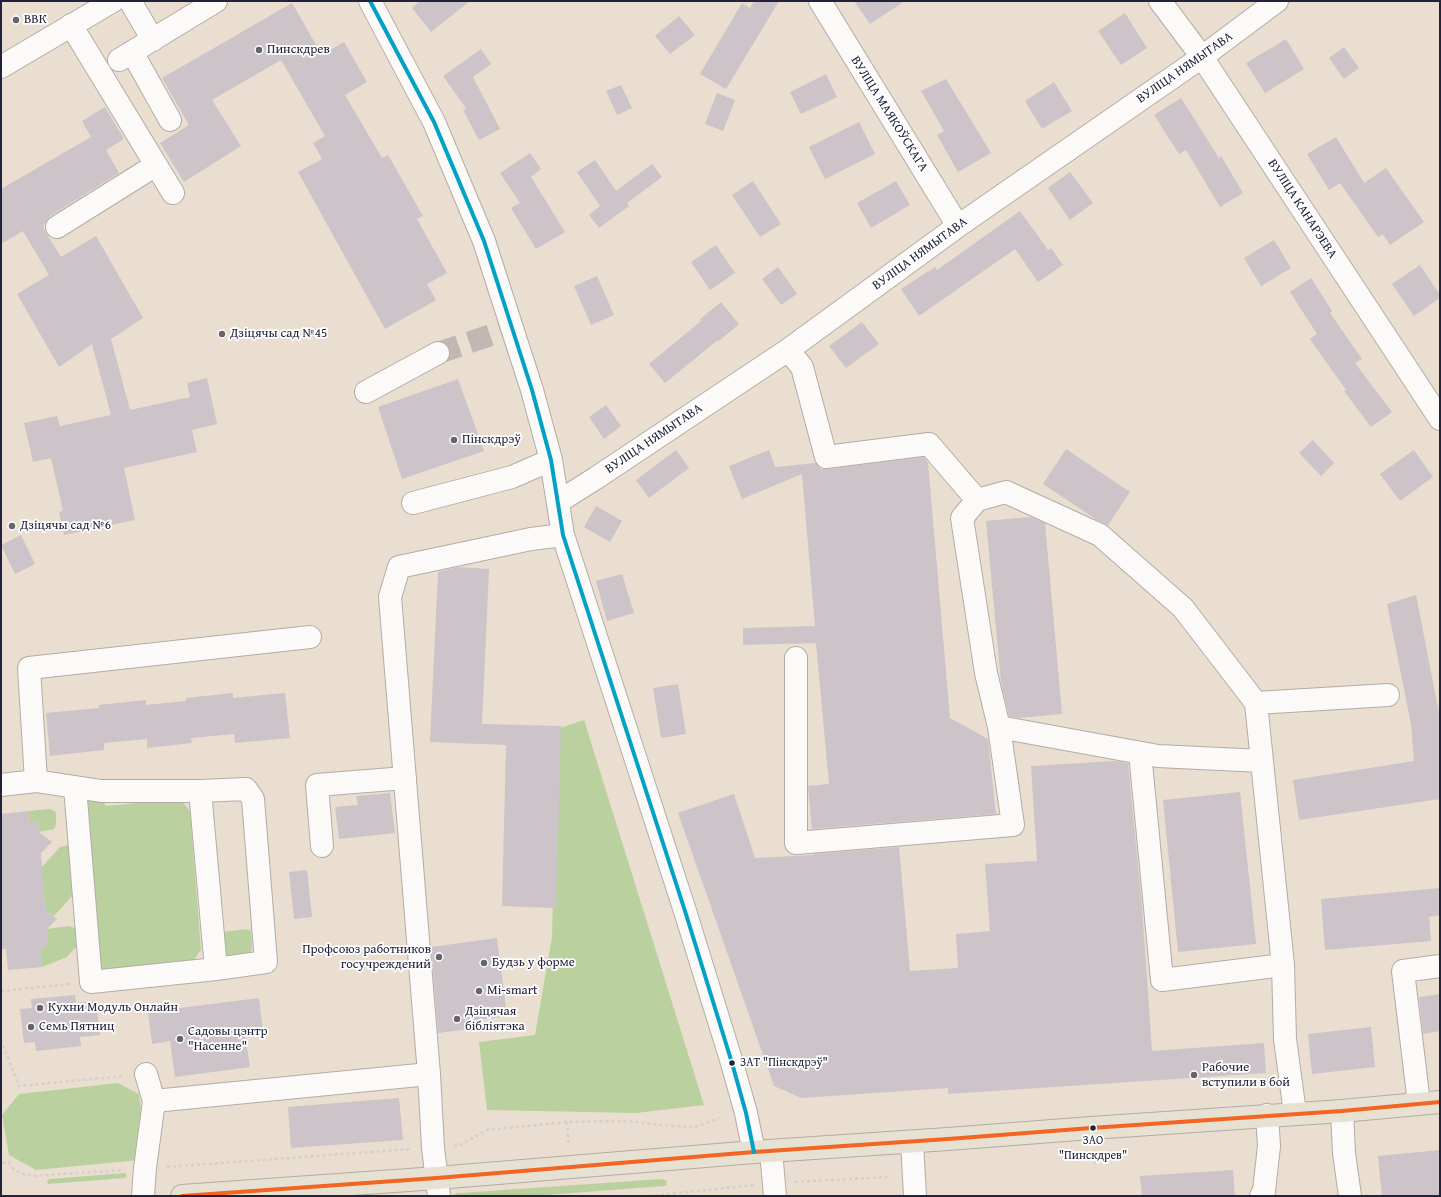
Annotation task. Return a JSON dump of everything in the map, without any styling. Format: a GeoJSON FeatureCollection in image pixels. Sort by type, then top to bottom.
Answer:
{"type":"FeatureCollection","features":[{"type":"Feature","properties":{"kind":"main road"},"geometry":{"type":"LineString","coordinates":[[182,1196],[438,1187],[762,1152],[1294,1113],[1342,1111],[1430,1102]]}},
{"type":"Feature","properties":{"kind":"street"},"geometry":{"type":"LineString","coordinates":[[1,67],[113,1]]}},
{"type":"Feature","properties":{"kind":"street"},"geometry":{"type":"LineString","coordinates":[[130,1],[153,40]]}},
{"type":"Feature","properties":{"kind":"street"},"geometry":{"type":"LineString","coordinates":[[170,120],[126,56],[216,1]]}},
{"type":"Feature","properties":{"kind":"street"},"geometry":{"type":"LineString","coordinates":[[370,1],[434,122],[484,241],[532,390],[551,460],[563,535],[686,911],[746,1113],[762,1152],[775,1196]]}},
{"type":"Feature","properties":{"kind":"street","name":"ВУЛІЦА МАЯКОЎСКАГА"},"geometry":{"type":"LineString","coordinates":[[820,1],[958,226]]}},
{"type":"Feature","properties":{"kind":"street","name":"ВУЛІЦА КАНАРЭЕВА"},"geometry":{"type":"LineString","coordinates":[[1160,1],[1202,57],[1440,419]]}},
{"type":"Feature","properties":{"kind":"street","name":"ВУЛІЦА НЯМЫТАВА"},"geometry":{"type":"LineString","coordinates":[[558,502],[788,350],[958,226],[1202,57],[1277,1]]}},
{"type":"Feature","properties":{"kind":"street"},"geometry":{"type":"LineString","coordinates":[[71,25],[173,193]]}},
{"type":"Feature","properties":{"kind":"street"},"geometry":{"type":"LineString","coordinates":[[57,227],[156,165]]}},
{"type":"Feature","properties":{"kind":"street"},"geometry":{"type":"LineString","coordinates":[[788,350],[802,367],[826,457],[929,444],[977,500]]}},
{"type":"Feature","properties":{"kind":"street"},"geometry":{"type":"LineString","coordinates":[[366,392],[438,353]]}},
{"type":"Feature","properties":{"kind":"street"},"geometry":{"type":"LineString","coordinates":[[413,503],[512,477],[551,460]]}},
{"type":"Feature","properties":{"kind":"street"},"geometry":{"type":"LineString","coordinates":[[796,658],[796,843],[1012,825],[999,727],[986,673],[962,518],[977,500],[1006,492],[1100,535],[1183,608],[1256,703],[1282,965],[1285,1040],[1294,1113]]}},
{"type":"Feature","properties":{"kind":"street"},"geometry":{"type":"LineString","coordinates":[[438,1187],[390,597],[399,567],[532,539],[563,535]]}},
{"type":"Feature","properties":{"kind":"street"},"geometry":{"type":"LineString","coordinates":[[36,781],[29,668],[310,637]]}},
{"type":"Feature","properties":{"kind":"street"},"geometry":{"type":"LineString","coordinates":[[1256,703],[1388,695]]}},
{"type":"Feature","properties":{"kind":"street"},"geometry":{"type":"LineString","coordinates":[[999,727],[1158,756],[1262,761]]}},
{"type":"Feature","properties":{"kind":"street"},"geometry":{"type":"LineString","coordinates":[[1140,753],[1162,980],[1282,965]]}},
{"type":"Feature","properties":{"kind":"street"},"geometry":{"type":"LineString","coordinates":[[322,846],[317,785],[405,778]]}},
{"type":"Feature","properties":{"kind":"street"},"geometry":{"type":"LineString","coordinates":[[1,785],[36,781],[75,787],[101,791],[200,791],[246,789],[253,798],[266,962],[91,982],[75,787]]}},
{"type":"Feature","properties":{"kind":"street"},"geometry":{"type":"LineString","coordinates":[[200,791],[216,968]]}},
{"type":"Feature","properties":{"kind":"street"},"geometry":{"type":"LineString","coordinates":[[1430,1102],[1403,970],[1440,966]]}},
{"type":"Feature","properties":{"kind":"street"},"geometry":{"type":"LineString","coordinates":[[143,1196],[145,1168],[154,1101],[146,1074]]}},
{"type":"Feature","properties":{"kind":"street"},"geometry":{"type":"LineString","coordinates":[[154,1101],[429,1074]]}},
{"type":"Feature","properties":{"kind":"street"},"geometry":{"type":"LineString","coordinates":[[1342,1111],[1344,1153],[1350,1196]]}},
{"type":"Feature","properties":{"kind":"street"},"geometry":{"type":"LineString","coordinates":[[1261,1196],[1264,1191],[1269,1146],[1267,1115]]}},
{"type":"Feature","properties":{"kind":"street"},"geometry":{"type":"LineString","coordinates":[[912,1142],[915,1196]]}},
{"type":"Feature","properties":{"kind":"path"},"geometry":{"type":"LineString","coordinates":[[1,991],[91,982]]}},
{"type":"Feature","properties":{"kind":"path"},"geometry":{"type":"LineString","coordinates":[[1,1040],[19,1086],[146,1074]]}},
{"type":"Feature","properties":{"kind":"path"},"geometry":{"type":"LineString","coordinates":[[3,1163],[9,1162],[12,1168],[18,1172],[32,1176],[267,1161],[458,1146],[487,1130],[566,1122],[627,1121],[696,1127],[719,1118]]}},
{"type":"Feature","properties":{"kind":"green space"},"geometry":{"type":"Polygon","coordinates":[[[584,720],[704,1105],[636,1113],[487,1110],[479,1042],[535,1035],[552,937],[557,729],[584,720]]]}},
{"type":"Feature","properties":{"kind":"green space"},"geometry":{"type":"Polygon","coordinates":[[[87,798],[101,798],[106,806],[180,799],[190,811],[201,950],[193,961],[108,973],[95,962],[87,798]]]}},
{"type":"Feature","properties":{"kind":"green space"},"geometry":{"type":"Polygon","coordinates":[[[50,809],[56,812],[56,825],[54,829],[39,832],[38,821],[29,822],[28,811],[50,809]]]}},
{"type":"Feature","properties":{"kind":"green space"},"geometry":{"type":"Polygon","coordinates":[[[69,845],[75,893],[54,916],[45,909],[44,897],[33,867],[42,867],[60,847],[69,845]]]}},
{"type":"Feature","properties":{"kind":"green space"},"geometry":{"type":"Polygon","coordinates":[[[68,926],[75,928],[77,946],[67,957],[42,967],[40,947],[48,946],[47,929],[68,926]]]}},
{"type":"Feature","properties":{"kind":"green space"},"geometry":{"type":"Polygon","coordinates":[[[246,929],[251,931],[252,948],[250,953],[229,957],[223,954],[223,932],[246,929]]]}},
{"type":"Feature","properties":{"kind":"green space"},"geometry":{"type":"Polygon","coordinates":[[[118,1083],[139,1094],[143,1126],[138,1160],[36,1170],[9,1155],[2,1115],[19,1094],[118,1083]]]}},
{"type":"Feature","properties":{"kind":"green space"},"geometry":{"type":"Polygon","coordinates":[[[125,1173],[127,1176],[124,1178],[48,1184],[47,1181],[50,1179],[125,1173]]]}},
{"type":"Feature","properties":{"kind":"green space"},"geometry":{"type":"Polygon","coordinates":[[[662,1179],[666,1181],[667,1185],[533,1196],[454,1196],[456,1193],[662,1179]]]}},
{"type":"Feature","properties":{"kind":"building"},"geometry":{"type":"Polygon","coordinates":[[[420,1],[470,1],[431,32],[412,8],[420,1]]]}},
{"type":"Feature","properties":{"kind":"building"},"geometry":{"type":"Polygon","coordinates":[[[754,1],[779,1],[726,89],[700,74],[742,3],[750,8],[754,1]]]}},
{"type":"Feature","properties":{"kind":"building"},"geometry":{"type":"Polygon","coordinates":[[[854,1],[905,1],[870,24],[854,1]]]}},
{"type":"Feature","properties":{"kind":"building"},"geometry":{"type":"Polygon","coordinates":[[[292,3],[322,55],[344,42],[367,82],[345,95],[382,158],[388,155],[423,216],[417,219],[447,273],[427,284],[436,300],[385,329],[298,172],[322,159],[313,143],[325,136],[281,60],[212,100],[241,146],[184,182],[160,143],[189,125],[162,78],[292,3]]]}},
{"type":"Feature","properties":{"kind":"building"},"geometry":{"type":"Polygon","coordinates":[[[1125,13],[1147,48],[1121,65],[1098,31],[1125,13]]]}},
{"type":"Feature","properties":{"kind":"building"},"geometry":{"type":"Polygon","coordinates":[[[679,16],[695,35],[670,54],[655,36],[679,16]]]}},
{"type":"Feature","properties":{"kind":"building"},"geometry":{"type":"Polygon","coordinates":[[[1286,39],[1304,69],[1265,93],[1246,63],[1286,39]]]}},
{"type":"Feature","properties":{"kind":"building"},"geometry":{"type":"Polygon","coordinates":[[[1344,47],[1359,68],[1344,79],[1329,58],[1344,47]]]}},
{"type":"Feature","properties":{"kind":"building"},"geometry":{"type":"Polygon","coordinates":[[[481,49],[491,64],[473,77],[500,129],[479,140],[463,110],[466,108],[443,76],[481,49]]]}},
{"type":"Feature","properties":{"kind":"building"},"geometry":{"type":"Polygon","coordinates":[[[826,74],[837,97],[801,114],[790,92],[826,74]]]}},
{"type":"Feature","properties":{"kind":"building"},"geometry":{"type":"Polygon","coordinates":[[[946,79],[991,153],[958,172],[937,135],[944,131],[921,91],[946,79]]]}},
{"type":"Feature","properties":{"kind":"building"},"geometry":{"type":"Polygon","coordinates":[[[1054,82],[1072,111],[1042,129],[1025,101],[1054,82]]]}},
{"type":"Feature","properties":{"kind":"building"},"geometry":{"type":"Polygon","coordinates":[[[621,85],[632,108],[617,115],[606,91],[621,85]]]}},
{"type":"Feature","properties":{"kind":"building"},"geometry":{"type":"Polygon","coordinates":[[[717,93],[735,100],[723,131],[705,124],[717,93]]]}},
{"type":"Feature","properties":{"kind":"building"},"geometry":{"type":"Polygon","coordinates":[[[1181,98],[1219,158],[1221,156],[1243,193],[1220,207],[1186,150],[1179,154],[1154,115],[1181,98]]]}},
{"type":"Feature","properties":{"kind":"building"},"geometry":{"type":"Polygon","coordinates":[[[105,107],[124,139],[106,150],[119,173],[50,216],[43,226],[61,257],[96,236],[143,318],[111,339],[130,410],[190,397],[187,383],[207,378],[217,424],[192,430],[197,452],[124,468],[135,520],[64,535],[59,512],[63,511],[51,458],[33,462],[24,423],[57,416],[60,426],[111,415],[92,344],[59,367],[17,294],[49,275],[23,231],[1,244],[1,189],[91,137],[82,121],[105,107]]]}},
{"type":"Feature","properties":{"kind":"building"},"geometry":{"type":"Polygon","coordinates":[[[859,122],[875,154],[825,179],[809,147],[859,122]]]}},
{"type":"Feature","properties":{"kind":"building"},"geometry":{"type":"Polygon","coordinates":[[[1336,137],[1364,183],[1386,168],[1424,222],[1390,245],[1383,234],[1378,237],[1340,183],[1329,190],[1307,154],[1336,137]]]}},
{"type":"Feature","properties":{"kind":"building"},"geometry":{"type":"Polygon","coordinates":[[[530,153],[541,169],[531,177],[565,232],[536,249],[511,208],[520,203],[500,173],[530,153]]]}},
{"type":"Feature","properties":{"kind":"building"},"geometry":{"type":"Polygon","coordinates":[[[595,160],[616,191],[652,164],[662,177],[627,203],[629,206],[599,228],[589,215],[600,206],[577,172],[595,160]]]}},
{"type":"Feature","properties":{"kind":"building"},"geometry":{"type":"Polygon","coordinates":[[[1070,172],[1093,203],[1070,220],[1048,188],[1070,172]]]}},
{"type":"Feature","properties":{"kind":"building"},"geometry":{"type":"Polygon","coordinates":[[[753,181],[781,224],[760,237],[732,195],[753,181]]]}},
{"type":"Feature","properties":{"kind":"building"},"geometry":{"type":"Polygon","coordinates":[[[896,181],[910,205],[871,228],[857,203],[896,181]]]}},
{"type":"Feature","properties":{"kind":"building"},"geometry":{"type":"Polygon","coordinates":[[[1020,211],[1048,250],[1051,248],[1063,265],[1038,282],[1015,249],[919,316],[901,289],[935,267],[937,270],[1020,211]]]}},
{"type":"Feature","properties":{"kind":"building"},"geometry":{"type":"Polygon","coordinates":[[[1274,240],[1291,268],[1261,286],[1244,258],[1274,240]]]}},
{"type":"Feature","properties":{"kind":"building"},"geometry":{"type":"Polygon","coordinates":[[[716,245],[735,273],[710,290],[691,262],[716,245]]]}},
{"type":"Feature","properties":{"kind":"building"},"geometry":{"type":"Polygon","coordinates":[[[1420,265],[1440,295],[1440,298],[1414,316],[1392,284],[1420,265]]]}},
{"type":"Feature","properties":{"kind":"building"},"geometry":{"type":"Polygon","coordinates":[[[778,267],[797,294],[781,305],[762,279],[778,267]]]}},
{"type":"Feature","properties":{"kind":"building"},"geometry":{"type":"Polygon","coordinates":[[[597,276],[614,315],[591,325],[574,286],[597,276]]]}},
{"type":"Feature","properties":{"kind":"building"},"geometry":{"type":"Polygon","coordinates":[[[1311,278],[1332,311],[1330,313],[1362,359],[1355,363],[1392,412],[1371,427],[1344,391],[1346,390],[1310,339],[1317,334],[1290,292],[1311,278]]]}},
{"type":"Feature","properties":{"kind":"building"},"geometry":{"type":"Polygon","coordinates":[[[721,302],[739,324],[665,383],[649,364],[701,321],[700,319],[721,302]]]}},
{"type":"Feature","properties":{"kind":"building"},"geometry":{"type":"Polygon","coordinates":[[[862,322],[879,344],[846,368],[829,346],[862,322]]]}},
{"type":"Feature","properties":{"kind":"building"},"geometry":{"type":"Polygon","coordinates":[[[458,379],[484,451],[402,479],[378,407],[458,379]]]}},
{"type":"Feature","properties":{"kind":"building"},"geometry":{"type":"Polygon","coordinates":[[[606,405],[621,426],[604,439],[589,417],[606,405]]]}},
{"type":"Feature","properties":{"kind":"building"},"geometry":{"type":"Polygon","coordinates":[[[1313,440],[1334,463],[1321,476],[1299,453],[1313,440]]]}},
{"type":"Feature","properties":{"kind":"building"},"geometry":{"type":"Polygon","coordinates":[[[1066,449],[1130,492],[1108,525],[1097,520],[1043,484],[1066,449]]]}},
{"type":"Feature","properties":{"kind":"building"},"geometry":{"type":"Polygon","coordinates":[[[676,450],[689,468],[649,498],[636,480],[676,450]]]}},
{"type":"Feature","properties":{"kind":"building"},"geometry":{"type":"Polygon","coordinates":[[[769,450],[775,467],[816,463],[821,469],[828,469],[924,457],[928,463],[950,718],[988,739],[996,814],[812,829],[808,786],[829,784],[816,643],[743,645],[743,628],[815,626],[802,474],[742,499],[729,466],[769,450]]]}},
{"type":"Feature","properties":{"kind":"building"},"geometry":{"type":"Polygon","coordinates":[[[1414,450],[1433,477],[1400,501],[1380,474],[1414,450]]]}},
{"type":"Feature","properties":{"kind":"building"},"geometry":{"type":"Polygon","coordinates":[[[596,506],[622,521],[610,542],[584,527],[596,506]]]}},
{"type":"Feature","properties":{"kind":"building"},"geometry":{"type":"Polygon","coordinates":[[[1030,517],[1045,523],[1062,714],[1018,718],[1009,716],[1001,682],[986,521],[1030,517]]]}},
{"type":"Feature","properties":{"kind":"building"},"geometry":{"type":"Polygon","coordinates":[[[21,535],[35,564],[15,574],[1,545],[21,535]]]}},
{"type":"Feature","properties":{"kind":"building"},"geometry":{"type":"Polygon","coordinates":[[[458,567],[489,569],[482,724],[561,726],[556,908],[502,906],[506,745],[430,742],[438,572],[458,567]]]}},
{"type":"Feature","properties":{"kind":"building"},"geometry":{"type":"Polygon","coordinates":[[[622,574],[634,613],[607,621],[596,581],[622,574]]]}},
{"type":"Feature","properties":{"kind":"building"},"geometry":{"type":"Polygon","coordinates":[[[1416,595],[1440,718],[1440,799],[1299,820],[1293,780],[1414,761],[1411,724],[1387,604],[1416,595]]]}},
{"type":"Feature","properties":{"kind":"building"},"geometry":{"type":"Polygon","coordinates":[[[678,684],[686,734],[661,738],[653,688],[678,684]]]}},
{"type":"Feature","properties":{"kind":"building"},"geometry":{"type":"Polygon","coordinates":[[[233,693],[233,698],[285,693],[290,738],[235,743],[234,734],[191,738],[192,743],[147,748],[147,739],[104,743],[104,750],[50,756],[46,713],[99,708],[99,705],[146,700],[146,705],[186,701],[186,698],[233,693]]]}},
{"type":"Feature","properties":{"kind":"building"},"geometry":{"type":"Polygon","coordinates":[[[1115,761],[1128,763],[1142,907],[1152,1051],[1264,1043],[1266,1073],[948,1094],[948,1088],[801,1098],[774,1086],[678,813],[734,794],[755,858],[814,855],[899,847],[910,971],[958,968],[956,934],[990,931],[985,864],[1037,861],[1031,766],[1115,761]]]}},
{"type":"Feature","properties":{"kind":"building"},"geometry":{"type":"Polygon","coordinates":[[[1240,792],[1256,944],[1178,952],[1163,800],[1240,792]]]}},
{"type":"Feature","properties":{"kind":"building"},"geometry":{"type":"Polygon","coordinates":[[[390,793],[395,833],[339,839],[335,807],[358,805],[356,796],[390,793]]]}},
{"type":"Feature","properties":{"kind":"building"},"geometry":{"type":"Polygon","coordinates":[[[28,811],[29,822],[38,821],[39,832],[52,842],[41,853],[45,909],[57,919],[47,929],[49,946],[40,947],[42,967],[8,970],[6,949],[1,949],[1,814],[28,811]]]}},
{"type":"Feature","properties":{"kind":"building"},"geometry":{"type":"Polygon","coordinates":[[[307,870],[312,917],[294,919],[289,872],[307,870]]]}},
{"type":"Feature","properties":{"kind":"building"},"geometry":{"type":"Polygon","coordinates":[[[1440,888],[1440,915],[1429,917],[1431,941],[1325,950],[1321,899],[1440,888]]]}},
{"type":"Feature","properties":{"kind":"building"},"geometry":{"type":"Polygon","coordinates":[[[497,938],[507,1016],[469,1021],[470,1029],[438,1033],[431,947],[497,938]]]}},
{"type":"Feature","properties":{"kind":"building"},"geometry":{"type":"Polygon","coordinates":[[[1440,994],[1440,1031],[1423,1034],[1419,997],[1440,994]]]}},
{"type":"Feature","properties":{"kind":"building"},"geometry":{"type":"Polygon","coordinates":[[[75,995],[76,1003],[96,1001],[100,1035],[80,1037],[81,1046],[36,1051],[35,1042],[24,1043],[20,1009],[32,1008],[31,999],[75,995]]]}},
{"type":"Feature","properties":{"kind":"building"},"geometry":{"type":"Polygon","coordinates":[[[259,998],[263,1032],[245,1034],[250,1067],[175,1077],[170,1041],[152,1044],[148,1012],[259,998]]]}},
{"type":"Feature","properties":{"kind":"building"},"geometry":{"type":"Polygon","coordinates":[[[1371,1027],[1375,1067],[1312,1074],[1308,1034],[1371,1027]]]}},
{"type":"Feature","properties":{"kind":"building"},"geometry":{"type":"Polygon","coordinates":[[[399,1098],[403,1140],[291,1148],[288,1107],[399,1098]]]}},
{"type":"Feature","properties":{"kind":"building"},"geometry":{"type":"Polygon","coordinates":[[[1440,1150],[1440,1196],[1382,1196],[1378,1156],[1440,1150]]]}},
{"type":"Feature","properties":{"kind":"building"},"geometry":{"type":"Polygon","coordinates":[[[1233,1170],[1235,1196],[1142,1196],[1140,1176],[1233,1170]]]}},
{"type":"Feature","properties":{"kind":"tunnel"},"geometry":{"type":"LineString","coordinates":[[438,353],[512,328]]}},
{"type":"Feature","properties":{"kind":"transit line"},"geometry":{"type":"LineString","coordinates":[[370,1],[434,122],[484,241],[532,390],[551,460],[563,535],[685,911],[732,1063],[746,1113],[754,1152]]}},
{"type":"Feature","properties":{"kind":"transit line"},"geometry":{"type":"LineString","coordinates":[[182,1196],[437,1178],[754,1152],[1342,1111],[1440,1102]]}},
{"type":"Feature","properties":{"kind":"place","name":"ВВК"},"geometry":{"type":"Point","coordinates":[16,20]}},
{"type":"Feature","properties":{"kind":"place","name":"Пинскдрев"},"geometry":{"type":"Point","coordinates":[259,50]}},
{"type":"Feature","properties":{"kind":"place","name":"Дзіцячы сад №45"},"geometry":{"type":"Point","coordinates":[222,334]}},
{"type":"Feature","properties":{"kind":"place","name":"Пінскдрэў"},"geometry":{"type":"Point","coordinates":[454,440]}},
{"type":"Feature","properties":{"kind":"place","name":"Дзіцячы сад №6"},"geometry":{"type":"Point","coordinates":[12,526]}},
{"type":"Feature","properties":{"kind":"place","name":"Профсоюз работников госучреждений"},"geometry":{"type":"Point","coordinates":[439,957]}},
{"type":"Feature","properties":{"kind":"place","name":"Будзь у форме"},"geometry":{"type":"Point","coordinates":[484,963]}},
{"type":"Feature","properties":{"kind":"place","name":"Mi-smart"},"geometry":{"type":"Point","coordinates":[479,991]}},
{"type":"Feature","properties":{"kind":"place","name":"Кухни Модуль Онлайн"},"geometry":{"type":"Point","coordinates":[40,1008]}},
{"type":"Feature","properties":{"kind":"place","name":"Дзіцячая бібліятэка"},"geometry":{"type":"Point","coordinates":[457,1019]}},
{"type":"Feature","properties":{"kind":"place","name":"Семь Пятниц"},"geometry":{"type":"Point","coordinates":[31,1027]}},
{"type":"Feature","properties":{"kind":"place","name":"Садовы цэнтр \"Насенне\""},"geometry":{"type":"Point","coordinates":[180,1039]}},
{"type":"Feature","properties":{"kind":"place","name":"ЗАТ \"Пінскдрэў\""},"geometry":{"type":"Point","coordinates":[732,1063]}},
{"type":"Feature","properties":{"kind":"place","name":"Рабочие вступили в бой"},"geometry":{"type":"Point","coordinates":[1194,1075]}},
{"type":"Feature","properties":{"kind":"place","name":"ЗАО \"Пинскдрев\""},"geometry":{"type":"Point","coordinates":[1093,1128]}}]}
